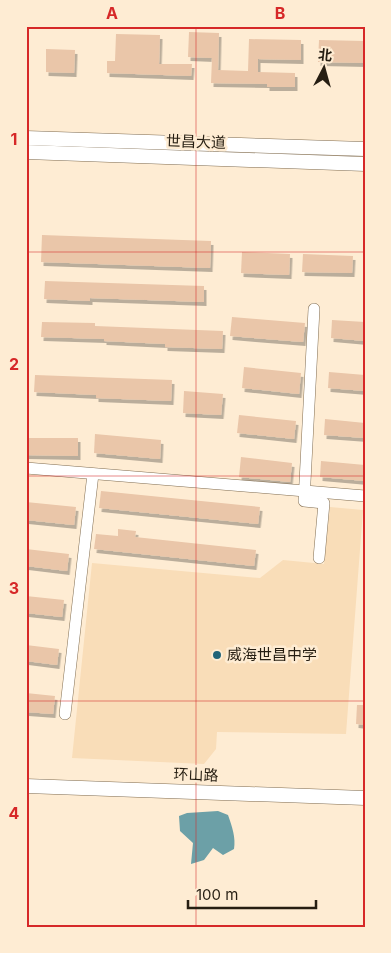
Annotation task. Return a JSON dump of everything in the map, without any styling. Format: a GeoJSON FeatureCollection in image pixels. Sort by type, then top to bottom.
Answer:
{"type":"FeatureCollection","features":[{"type":"Feature","properties":{"kind":"main road","name":"世昌大道"},"geometry":{"type":"LineString","coordinates":[[26,138],[365,149]]}},
{"type":"Feature","properties":{"kind":"main road","name":"世昌大道"},"geometry":{"type":"LineString","coordinates":[[26,152],[365,164]]}},
{"type":"Feature","properties":{"kind":"main road","name":"环山路"},"geometry":{"type":"LineString","coordinates":[[26,786],[365,798]]}},
{"type":"Feature","properties":{"kind":"street"},"geometry":{"type":"LineString","coordinates":[[314,309],[304,502],[324,503],[319,558]]}},
{"type":"Feature","properties":{"kind":"street"},"geometry":{"type":"LineString","coordinates":[[26,468],[365,496]]}},
{"type":"Feature","properties":{"kind":"street"},"geometry":{"type":"LineString","coordinates":[[64,714],[93,474]]}},
{"type":"Feature","properties":{"kind":"shaded area","name":"威海世昌中学"},"geometry":{"type":"Polygon","coordinates":[[[330,507],[363,510],[346,734],[217,732],[216,749],[204,764],[72,758],[92,563],[260,578],[283,560],[324,564],[330,507]]]}},
{"type":"Feature","properties":{"kind":"water"},"geometry":{"type":"Polygon","coordinates":[[[218,811],[228,815],[234,836],[234,849],[223,855],[213,848],[204,860],[191,864],[193,843],[180,831],[179,816],[187,813],[218,811]]]}},
{"type":"Feature","properties":{"kind":"building"},"geometry":{"type":"Polygon","coordinates":[[[189,32],[219,33],[218,70],[248,71],[249,39],[301,40],[301,60],[258,59],[258,72],[295,73],[295,87],[267,87],[267,84],[211,83],[212,58],[188,57],[189,32]]]}},
{"type":"Feature","properties":{"kind":"building"},"geometry":{"type":"Polygon","coordinates":[[[116,34],[160,35],[159,64],[192,64],[191,76],[107,73],[107,61],[115,61],[116,34]]]}},
{"type":"Feature","properties":{"kind":"building"},"geometry":{"type":"Polygon","coordinates":[[[319,40],[365,41],[365,63],[318,62],[319,40]]]}},
{"type":"Feature","properties":{"kind":"building"},"geometry":{"type":"Polygon","coordinates":[[[46,49],[75,50],[74,73],[46,72],[46,49]]]}},
{"type":"Feature","properties":{"kind":"building"},"geometry":{"type":"Polygon","coordinates":[[[42,235],[211,241],[210,268],[41,262],[42,235]]]}},
{"type":"Feature","properties":{"kind":"building"},"geometry":{"type":"Polygon","coordinates":[[[242,252],[290,254],[289,275],[241,273],[242,252]]]}},
{"type":"Feature","properties":{"kind":"building"},"geometry":{"type":"Polygon","coordinates":[[[303,254],[353,256],[352,273],[302,272],[303,254]]]}},
{"type":"Feature","properties":{"kind":"building"},"geometry":{"type":"Polygon","coordinates":[[[45,281],[204,286],[204,302],[90,298],[90,301],[44,299],[45,281]]]}},
{"type":"Feature","properties":{"kind":"building"},"geometry":{"type":"Polygon","coordinates":[[[232,317],[305,323],[303,342],[230,336],[232,317]]]}},
{"type":"Feature","properties":{"kind":"building"},"geometry":{"type":"Polygon","coordinates":[[[332,320],[365,322],[365,341],[331,338],[332,320]]]}},
{"type":"Feature","properties":{"kind":"building"},"geometry":{"type":"Polygon","coordinates":[[[42,322],[95,323],[95,326],[223,331],[222,349],[165,347],[165,344],[104,341],[104,339],[41,337],[42,322]]]}},
{"type":"Feature","properties":{"kind":"building"},"geometry":{"type":"Polygon","coordinates":[[[244,367],[301,373],[299,394],[242,388],[244,367]]]}},
{"type":"Feature","properties":{"kind":"building"},"geometry":{"type":"Polygon","coordinates":[[[329,372],[365,375],[365,391],[328,388],[329,372]]]}},
{"type":"Feature","properties":{"kind":"building"},"geometry":{"type":"Polygon","coordinates":[[[35,375],[172,380],[171,401],[96,398],[96,395],[34,392],[35,375]]]}},
{"type":"Feature","properties":{"kind":"building"},"geometry":{"type":"Polygon","coordinates":[[[184,391],[223,394],[221,415],[183,413],[184,391]]]}},
{"type":"Feature","properties":{"kind":"building"},"geometry":{"type":"Polygon","coordinates":[[[239,415],[296,421],[294,439],[237,433],[239,415]]]}},
{"type":"Feature","properties":{"kind":"building"},"geometry":{"type":"Polygon","coordinates":[[[325,419],[365,423],[365,438],[324,435],[325,419]]]}},
{"type":"Feature","properties":{"kind":"building"},"geometry":{"type":"Polygon","coordinates":[[[95,434],[161,440],[160,459],[94,453],[95,434]]]}},
{"type":"Feature","properties":{"kind":"building"},"geometry":{"type":"Polygon","coordinates":[[[26,438],[78,438],[78,456],[26,455],[26,438]]]}},
{"type":"Feature","properties":{"kind":"building"},"geometry":{"type":"Polygon","coordinates":[[[241,457],[292,463],[290,482],[239,477],[241,457]]]}},
{"type":"Feature","properties":{"kind":"building"},"geometry":{"type":"Polygon","coordinates":[[[321,461],[365,465],[365,481],[320,477],[321,461]]]}},
{"type":"Feature","properties":{"kind":"building"},"geometry":{"type":"Polygon","coordinates":[[[101,491],[260,507],[258,524],[99,508],[101,491]]]}},
{"type":"Feature","properties":{"kind":"building"},"geometry":{"type":"Polygon","coordinates":[[[26,502],[76,507],[74,525],[26,520],[26,502]]]}},
{"type":"Feature","properties":{"kind":"building"},"geometry":{"type":"Polygon","coordinates":[[[118,529],[136,531],[135,537],[256,550],[254,566],[94,549],[96,534],[118,536],[118,529]]]}},
{"type":"Feature","properties":{"kind":"building"},"geometry":{"type":"Polygon","coordinates":[[[26,549],[69,554],[67,571],[26,566],[26,549]]]}},
{"type":"Feature","properties":{"kind":"building"},"geometry":{"type":"Polygon","coordinates":[[[26,596],[64,600],[62,617],[26,613],[26,596]]]}},
{"type":"Feature","properties":{"kind":"building"},"geometry":{"type":"Polygon","coordinates":[[[26,645],[59,649],[57,665],[26,661],[26,645]]]}},
{"type":"Feature","properties":{"kind":"building"},"geometry":{"type":"Polygon","coordinates":[[[26,693],[55,696],[53,714],[26,712],[26,693]]]}},
{"type":"Feature","properties":{"kind":"building"},"geometry":{"type":"Polygon","coordinates":[[[357,705],[365,705],[365,725],[356,724],[357,705]]]}},
{"type":"Feature","properties":{"kind":"place","name":"威海世昌中学"},"geometry":{"type":"Point","coordinates":[217,655]}}]}
